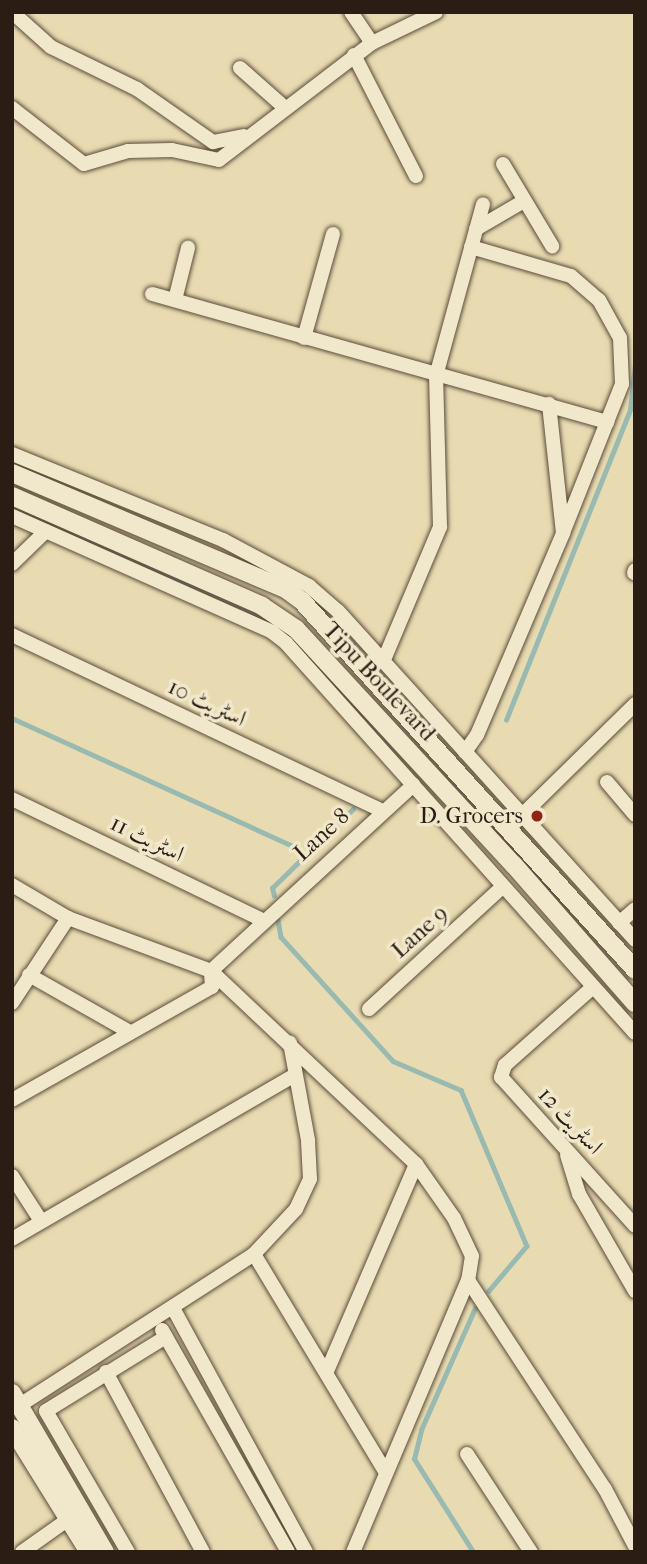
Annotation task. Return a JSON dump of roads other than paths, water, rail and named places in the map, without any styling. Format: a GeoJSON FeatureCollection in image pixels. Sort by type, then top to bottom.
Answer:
{"type":"FeatureCollection","features":[{"type":"Feature","properties":{"kind":"street"},"geometry":{"type":"LineString","coordinates":[[12,12],[51,47],[137,89],[213,142],[254,132]]}},
{"type":"Feature","properties":{"kind":"street"},"geometry":{"type":"LineString","coordinates":[[351,12],[372,43]]}},
{"type":"Feature","properties":{"kind":"street"},"geometry":{"type":"LineString","coordinates":[[12,108],[84,164],[128,151],[172,150],[219,160],[354,55],[372,43],[436,12]]}},
{"type":"Feature","properties":{"kind":"street"},"geometry":{"type":"LineString","coordinates":[[354,55],[416,177]]}},
{"type":"Feature","properties":{"kind":"street"},"geometry":{"type":"LineString","coordinates":[[240,68],[285,108]]}},
{"type":"Feature","properties":{"kind":"street"},"geometry":{"type":"LineString","coordinates":[[503,164],[552,246]]}},
{"type":"Feature","properties":{"kind":"street"},"geometry":{"type":"LineString","coordinates":[[476,229],[524,201]]}},
{"type":"Feature","properties":{"kind":"street"},"geometry":{"type":"LineString","coordinates":[[383,663],[440,527],[436,376],[483,204]]}},
{"type":"Feature","properties":{"kind":"street"},"geometry":{"type":"LineString","coordinates":[[304,338],[333,234]]}},
{"type":"Feature","properties":{"kind":"street"},"geometry":{"type":"LineString","coordinates":[[465,752],[515,650],[622,384],[620,338],[600,300],[571,276],[471,247]]}},
{"type":"Feature","properties":{"kind":"street"},"geometry":{"type":"LineString","coordinates":[[175,300],[188,248]]}},
{"type":"Feature","properties":{"kind":"street"},"geometry":{"type":"LineString","coordinates":[[152,294],[607,422]]}},
{"type":"Feature","properties":{"kind":"street"},"geometry":{"type":"LineString","coordinates":[[549,404],[564,533]]}},
{"type":"Feature","properties":{"kind":"street"},"geometry":{"type":"LineString","coordinates":[[12,454],[223,541],[309,586],[338,611],[635,940]]}},
{"type":"Feature","properties":{"kind":"street","name":"Tipu Boulevard"},"geometry":{"type":"LineString","coordinates":[[12,473],[287,590],[509,828],[635,970]]}},
{"type":"Feature","properties":{"kind":"street","name":"Tipu Boulevard"},"geometry":{"type":"LineString","coordinates":[[12,496],[262,606],[296,629],[635,1003]]}},
{"type":"Feature","properties":{"kind":"street"},"geometry":{"type":"LineString","coordinates":[[12,516],[272,632],[323,684],[501,888],[635,1033]]}},
{"type":"Feature","properties":{"kind":"street"},"geometry":{"type":"LineString","coordinates":[[12,564],[46,531]]}},
{"type":"Feature","properties":{"kind":"street","name":"اسٹریٹ 10"},"geometry":{"type":"LineString","coordinates":[[12,635],[383,811]]}},
{"type":"Feature","properties":{"kind":"street"},"geometry":{"type":"LineString","coordinates":[[323,684],[354,659]]}},
{"type":"Feature","properties":{"kind":"street"},"geometry":{"type":"LineString","coordinates":[[509,828],[635,704]]}},
{"type":"Feature","properties":{"kind":"street"},"geometry":{"type":"LineString","coordinates":[[607,782],[635,815]]}},
{"type":"Feature","properties":{"kind":"street","name":"Lane 8"},"geometry":{"type":"LineString","coordinates":[[128,1031],[212,987],[211,971],[262,920],[413,785]]}},
{"type":"Feature","properties":{"kind":"street","name":"اسٹریٹ 11"},"geometry":{"type":"LineString","coordinates":[[12,799],[262,920]]}},
{"type":"Feature","properties":{"kind":"street"},"geometry":{"type":"LineString","coordinates":[[12,885],[68,918],[211,971],[416,1164],[454,1218],[472,1256],[468,1280],[353,1552]]}},
{"type":"Feature","properties":{"kind":"street","name":"Lane 9"},"geometry":{"type":"LineString","coordinates":[[369,1009],[501,888]]}},
{"type":"Feature","properties":{"kind":"street"},"geometry":{"type":"LineString","coordinates":[[619,923],[635,909]]}},
{"type":"Feature","properties":{"kind":"street"},"geometry":{"type":"LineString","coordinates":[[12,1003],[68,918]]}},
{"type":"Feature","properties":{"kind":"street"},"geometry":{"type":"LineString","coordinates":[[12,1100],[128,1031],[29,975]]}},
{"type":"Feature","properties":{"kind":"street","name":"اسٹریٹ 12"},"geometry":{"type":"LineString","coordinates":[[593,987],[505,1065],[501,1077],[635,1226]]}},
{"type":"Feature","properties":{"kind":"street"},"geometry":{"type":"LineString","coordinates":[[89,1552],[37,1452],[16,1399],[156,1319],[254,1254],[296,1209],[310,1180],[308,1140],[292,1076],[290,1043]]}},
{"type":"Feature","properties":{"kind":"street"},"geometry":{"type":"LineString","coordinates":[[12,1239],[205,1130],[292,1076]]}},
{"type":"Feature","properties":{"kind":"street"},"geometry":{"type":"LineString","coordinates":[[566,1150],[579,1194],[635,1291]]}},
{"type":"Feature","properties":{"kind":"street"},"geometry":{"type":"LineString","coordinates":[[327,1371],[416,1164]]}},
{"type":"Feature","properties":{"kind":"street"},"geometry":{"type":"LineString","coordinates":[[12,1176],[41,1221]]}},
{"type":"Feature","properties":{"kind":"street"},"geometry":{"type":"LineString","coordinates":[[254,1254],[385,1471]]}},
{"type":"Feature","properties":{"kind":"street"},"geometry":{"type":"LineString","coordinates":[[468,1280],[605,1489],[635,1546]]}},
{"type":"Feature","properties":{"kind":"street"},"geometry":{"type":"LineString","coordinates":[[173,1308],[306,1552]]}},
{"type":"Feature","properties":{"kind":"street"},"geometry":{"type":"LineString","coordinates":[[156,1319],[288,1552]]}},
{"type":"Feature","properties":{"kind":"street"},"geometry":{"type":"LineString","coordinates":[[128,1552],[46,1411],[106,1371],[166,1337]]}},
{"type":"Feature","properties":{"kind":"street"},"geometry":{"type":"LineString","coordinates":[[106,1371],[203,1552]]}},
{"type":"Feature","properties":{"kind":"street"},"geometry":{"type":"LineString","coordinates":[[12,1429],[37,1452],[105,1552]]}},
{"type":"Feature","properties":{"kind":"street"},"geometry":{"type":"LineString","coordinates":[[467,1454],[531,1552]]}},
{"type":"Feature","properties":{"kind":"street"},"geometry":{"type":"LineString","coordinates":[[22,1552],[70,1518]]}},
{"type":"Feature","properties":{"kind":"waterway"},"geometry":{"type":"LineString","coordinates":[[506,720],[630,410],[635,365]]}},
{"type":"Feature","properties":{"kind":"waterway"},"geometry":{"type":"LineString","coordinates":[[12,507],[274,623]]}},
{"type":"Feature","properties":{"kind":"waterway"},"geometry":{"type":"LineString","coordinates":[[12,718],[297,848],[307,858]]}},
{"type":"Feature","properties":{"kind":"waterway"},"geometry":{"type":"LineString","coordinates":[[274,896],[272,888],[353,809]]}},
{"type":"Feature","properties":{"kind":"waterway"},"geometry":{"type":"LineString","coordinates":[[278,920],[281,937],[393,1061],[461,1090],[527,1246],[489,1291]]}},
{"type":"Feature","properties":{"kind":"waterway"},"geometry":{"type":"LineString","coordinates":[[473,1552],[414,1459],[421,1430],[475,1308]]}},
{"type":"Feature","properties":{"kind":"place","name":"D. Grocers"},"geometry":{"type":"Point","coordinates":[537,816]}}]}
